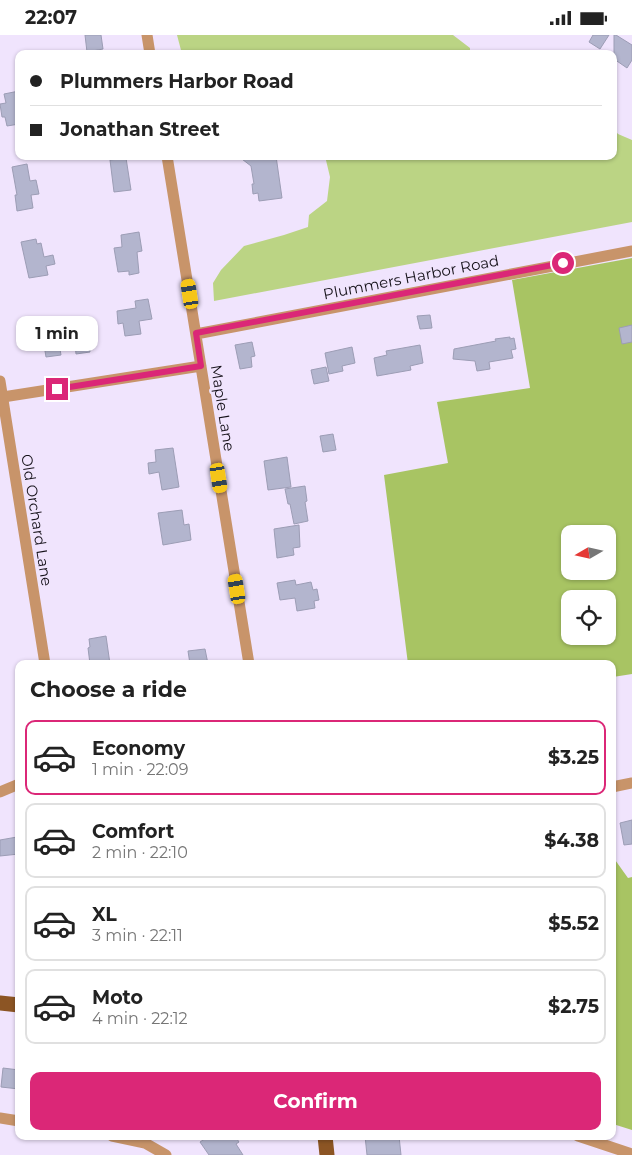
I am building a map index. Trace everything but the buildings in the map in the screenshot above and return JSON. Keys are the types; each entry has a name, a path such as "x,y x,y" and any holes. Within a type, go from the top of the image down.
{"main road":[{"path":"0,1003 15,1005"},
{"path":"325,1140 327,1155"}],"street":[{"path":"147,35 149,50"},
{"name":"Maple Lane","path":"168,160 248,660"},
{"name":"Plummers Harbor Road","path":"196,333 632,251"},
{"path":"3,397 201,366"},
{"name":"Old Orchard Lane","path":"0,381 44,660"},
{"path":"616,786 632,783"},
{"path":"0,792 15,786"},
{"path":"0,1118 15,1120"},
{"path":"131,1140 145,1143 166,1155"},
{"path":"590,1140 632,1154"}],"green space":[{"path":"177,35 453,35 470,48 470,50 181,50"},
{"path":"617,133 632,140 632,222 214,301 213,283 221,270 244,246 308,227 309,215 327,201 330,177 326,160 617,160"},
{"path":"632,258 632,674 616,677 616,660 407,660 384,475 448,463 437,402 530,388 512,280"},
{"path":"616,861 628,878 632,877 632,1130 616,1125"}],"route":[{"path":"57,389 201,366 196,333 563,263"}]}
